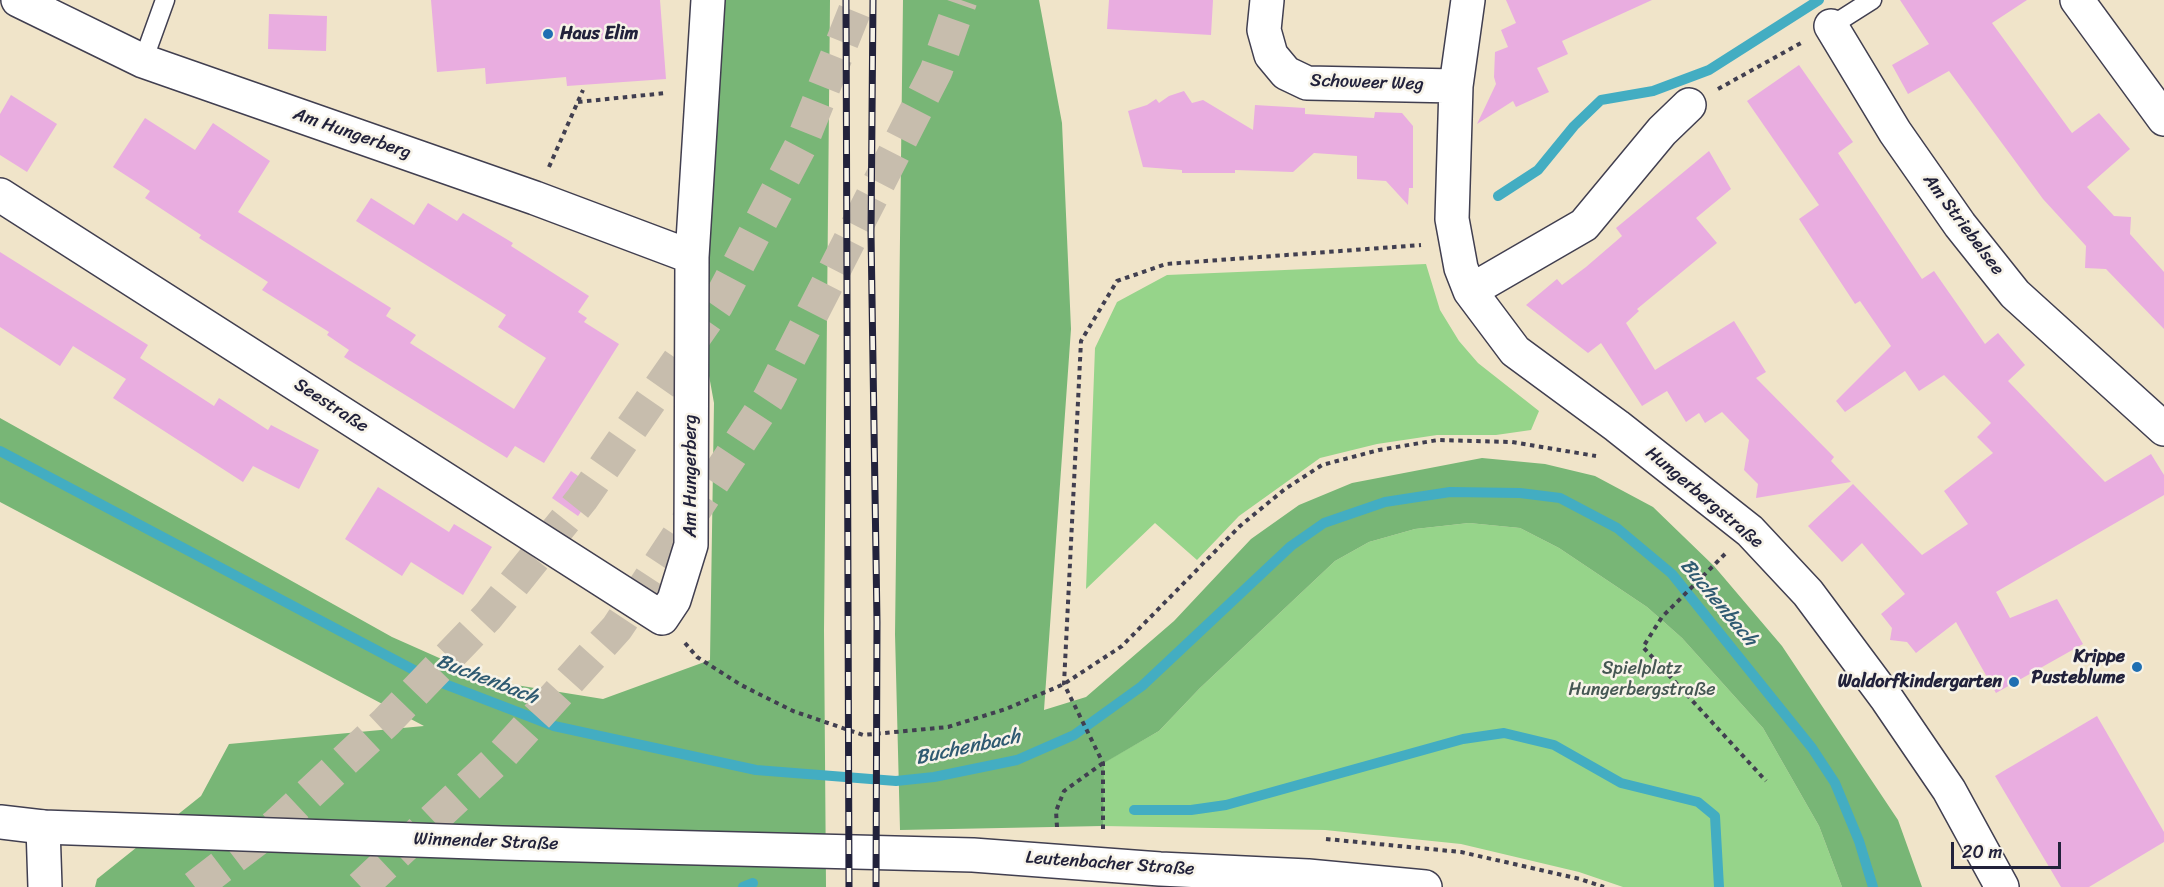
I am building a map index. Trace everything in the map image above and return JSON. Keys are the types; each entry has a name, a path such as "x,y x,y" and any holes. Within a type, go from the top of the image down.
{"street":[{"name":"Am Hungerberg","path":"18,0 143,61 535,198 692,257"},
{"name":"Am Hungerberg","path":"662,618 674,600 691,545 692,257 708,0"},
{"name":"Schoweer Weg","path":"1267,0 1264,30 1270,55 1286,73 1296,78 1307,82 1456,86"},
{"name":"Hungerbergstraße","path":"1468,0 1456,86 1452,219 1454,241 1470,291 1515,351 1617,426 1750,531 1808,593 1887,699 1949,790 2002,887"},
{"path":"2089,5 2164,119"},
{"name":"Am Striebelsee","path":"1831,26 1895,132 1960,225 2015,294 2164,429"},
{"path":"1470,291 1584,225 1662,131 1689,105"},
{"name":"Seestraße","path":"0,195 662,618"},
{"name":"Winnender Straße","path":"0,822 43,827 502,843 973,855"},
{"path":"43,827 45,887"},
{"name":"Leutenbacher Straße","path":"973,855 1250,880 1425,887"}],"lane":[{"path":"143,61 165,0"},
{"path":"1831,26 1872,0"}],"path":[{"path":"1689,105 1831,26"},
{"path":"578,102 703,89"},
{"path":"535,198 583,90"},
{"path":"1114,833 1103,832 1103,763 1064,684 1082,340 1117,282 1166,264 1390,248 1454,241"},
{"path":"662,618 697,657 741,685 793,711 863,735 948,728 1006,709 1064,684 1122,646 1240,526 1285,489 1322,465 1379,450 1438,440 1512,442 1603,457"},
{"path":"1714,566 1662,617 1643,648 1766,781"},
{"path":"1057,832 1056,811 1064,791 1103,763"}],"green space":[{"path":"705,0 830,0 824,630 826,887 95,887 97,879 201,796 229,744 424,726 0,502 0,418 392,637 491,681 603,699 710,660 714,403 680,216"},
{"path":"903,0 1039,0 1062,123 1071,329 1044,710 1086,697 1174,621 1251,539 1299,505 1352,483 1482,458 1545,464 1595,476 1653,507 1714,566 1782,646 1898,820 1922,887 1842,887 1819,826 1763,728 1682,638 1647,607 1559,548 1520,528 1469,523 1415,529 1369,542 1335,561 1200,688 1159,731 1104,763 1103,826 900,830 895,634"},
{"path":"1426,264 1440,310 1459,341 1478,363 1539,411 1531,430 1496,435 1437,435 1377,444 1320,458 1239,516 1197,560 1155,523 1086,589 1095,348 1117,302 1167,275"},
{"name":"Spielplatz Hungerbergstraße","path":"1469,523 1520,528 1559,548 1647,607 1682,638 1763,728 1819,826 1842,887 1623,887 1579,872 1461,844 1325,830 1103,826 1103,763 1159,731 1200,688 1335,561 1369,542 1415,529"}],"building":[{"name":"Haus Elim","path":"431,0 660,0 666,79 567,86 566,77 486,84 485,68 437,72"},
{"path":"1109,0 1213,0 1211,35 1107,29"},
{"path":"1506,0 1652,0 1562,41 1568,54 1537,68 1549,92 1516,107 1513,101 1477,124 1496,84 1495,52 1508,47 1501,30 1516,23"},
{"path":"1900,0 2027,0 1992,23 2072,133 2099,113 2130,149 2087,187 2114,216 2131,217 2130,234 2164,272 2164,329 2106,269 2085,268 2086,246 2043,199 1949,71 1908,94 1892,65 1929,44"},
{"path":"269,14 327,16 326,51 268,49"},
{"path":"1799,65 1853,142 1838,153 1922,279 1934,271 1985,344 1998,333 2025,365 2008,381 2105,482 2151,454 2164,475 2164,495 1996,592 2010,618 2057,599 2083,644 1996,693 1956,622 1916,653 1907,642 1890,640 1892,628 1881,614 1905,594 1862,543 1842,562 1808,526 1853,484 1922,555 1968,524 1944,491 1993,453 1977,437 1991,423 1944,375 1919,391 1905,371 1845,412 1836,401 1891,346 1860,301 1855,304 1799,219 1819,205 1747,101"},
{"path":"1184,91 1192,103 1203,100 1253,130 1255,105 1305,108 1305,114 1374,118 1375,112 1402,113 1413,126 1413,188 1409,188 1408,205 1386,181 1357,179 1357,156 1314,153 1293,172 1235,170 1235,173 1182,173 1182,170 1143,167 1128,111 1147,105 1156,99 1159,103 1169,96"},
{"path":"11,95 57,124 27,172 0,155 0,114"},
{"path":"145,118 195,150 213,123 270,161 238,212 391,308 386,316 416,335 410,343 514,409 546,358 498,327 506,315 356,221 371,198 414,225 428,203 457,221 463,213 513,243 511,246 589,296 578,312 587,318 584,322 619,344 544,463 515,446 507,458 344,357 349,350 327,335 329,332 262,290 268,282 199,238 201,235 145,198 150,191 113,167"},
{"path":"1709,151 1731,189 1696,218 1717,243 1637,309 1639,311 1626,323 1655,370 1734,321 1766,372 1756,378 1834,457 1831,461 1851,482 1756,498 1758,484 1744,470 1749,440 1722,412 1705,423 1699,413 1686,422 1667,391 1642,406 1601,343 1588,353 1526,305 1557,279 1562,285 1586,267 1622,236 1616,228"},
{"path":"0,252 148,345 140,358 214,406 219,398 268,430 271,425 319,450 299,489 253,466 243,482 113,398 126,379 73,346 60,366 0,327"},
{"path":"571,471 597,489 578,516 552,498"},
{"path":"378,487 449,532 454,524 492,547 463,595 411,562 402,576 345,539"},
{"path":"2097,716 2164,832 2164,842 2089,887 2061,887 1995,776"}],"waterway":[{"path":"1498,196 1538,170 1574,126 1601,100 1653,91 1709,70 1819,0"},
{"name":"Buchenbach","path":"0,451 429,678 554,726 756,770 896,781 934,777 1017,760 1074,735 1142,686 1291,546 1324,523 1385,502 1450,492 1520,493 1560,498 1617,528 1672,574 1812,748 1835,783 1859,841 1873,887"},
{"path":"1134,810 1191,810 1226,805 1463,739 1504,733 1554,745 1621,783 1698,802 1715,816 1719,887"},
{"path":"743,887 753,883"}],"tunnel":[{"path":"195,887 276,825 386,722 488,616 582,499 717,305 800,147 859,0"},
{"path":"361,887 502,755 617,628 769,398 936,71 961,0"}],"railway":[{"path":"846,0 849,887"},
{"path":"873,0 871,233 877,622 876,887"}],"place":[{"name":"Haus Elim","path":"548,34"},
{"name":"Krippe Pusteblume","path":"2137,667"},
{"name":"Waldorfkindergarten","path":"2014,682"}]}
